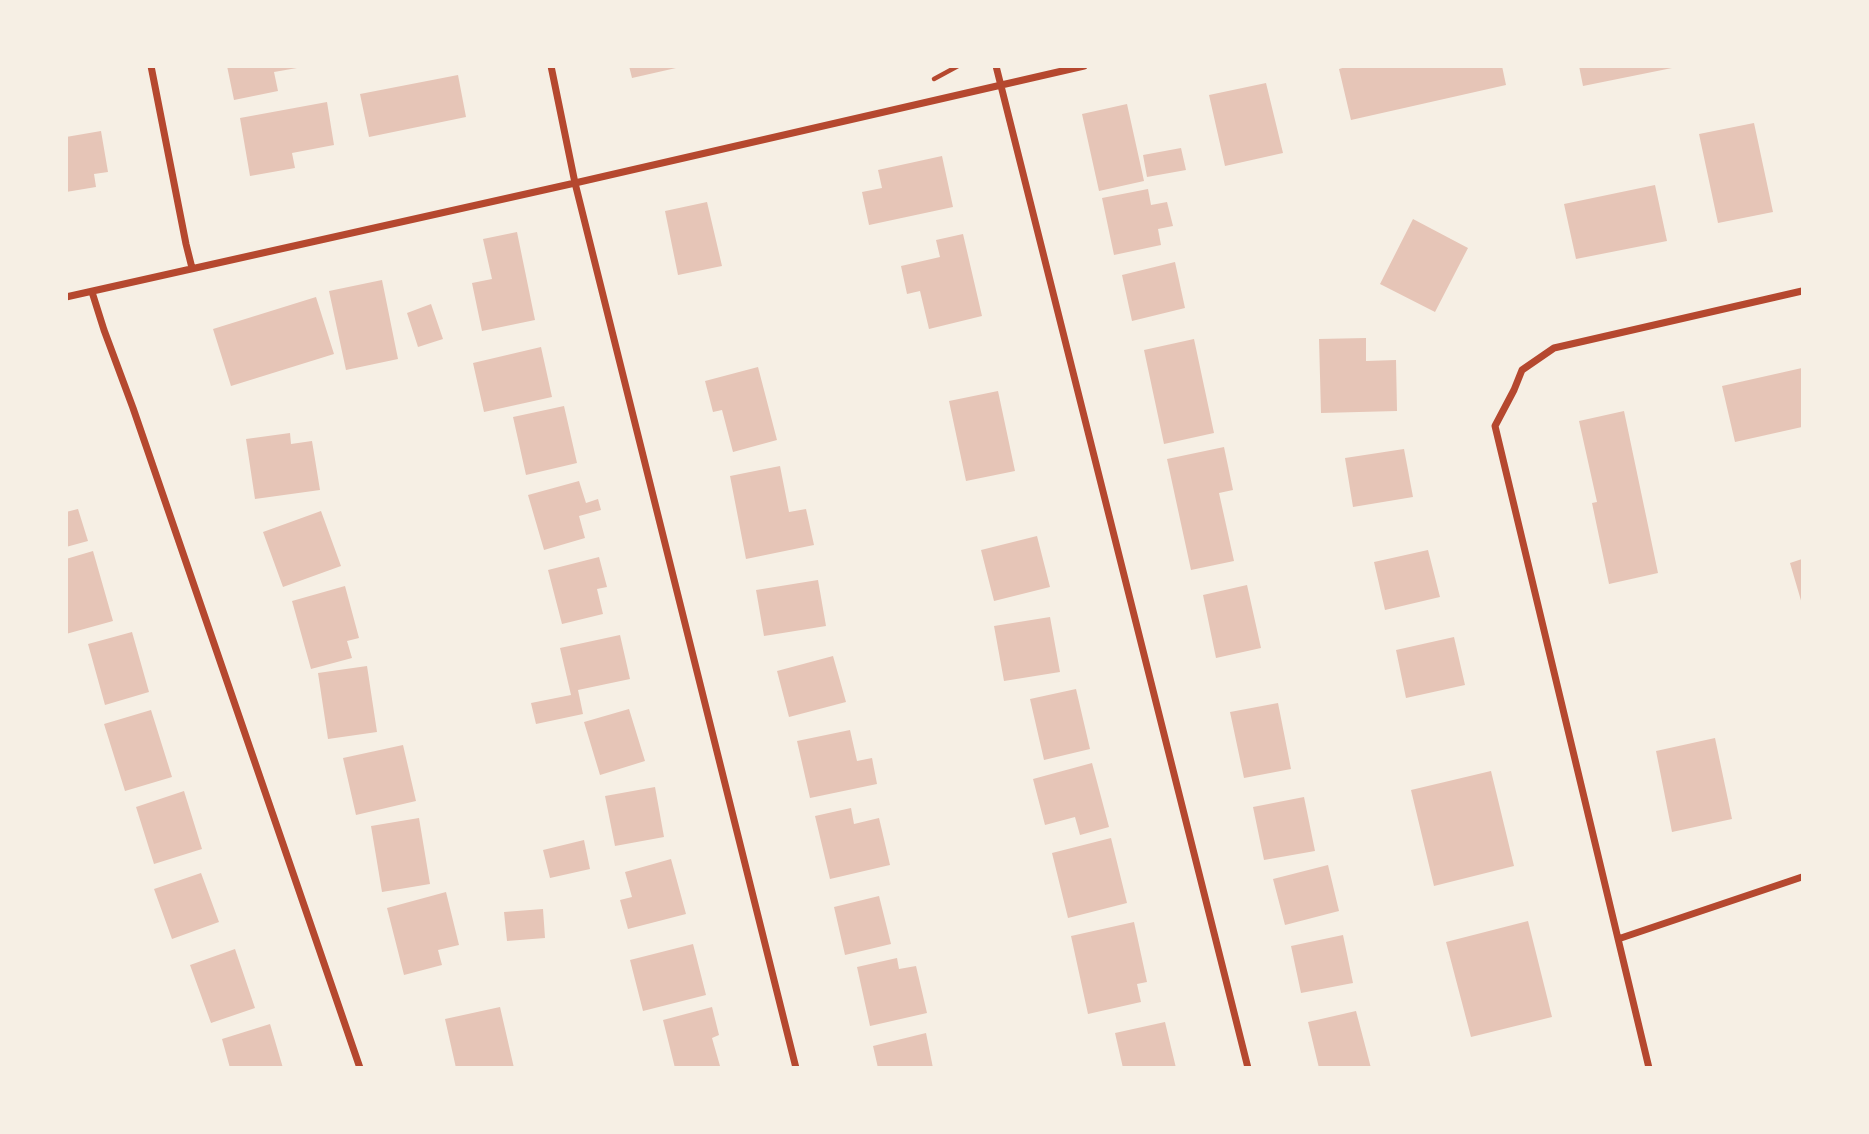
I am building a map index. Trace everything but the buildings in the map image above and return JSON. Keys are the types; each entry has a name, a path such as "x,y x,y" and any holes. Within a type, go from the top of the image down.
{"street":[{"path":"151,66 192,268"},
{"path":"551,66 575,183 796,1068"},
{"path":"996,66 1248,1068"},
{"path":"66,298 1084,66"},
{"path":"1649,1068 1495,426 1522,370 1554,348 1802,291"},
{"path":"92,292 360,1068"},
{"path":"1618,939 1802,877"}],"path":[{"path":"946,72 958,66"}]}
